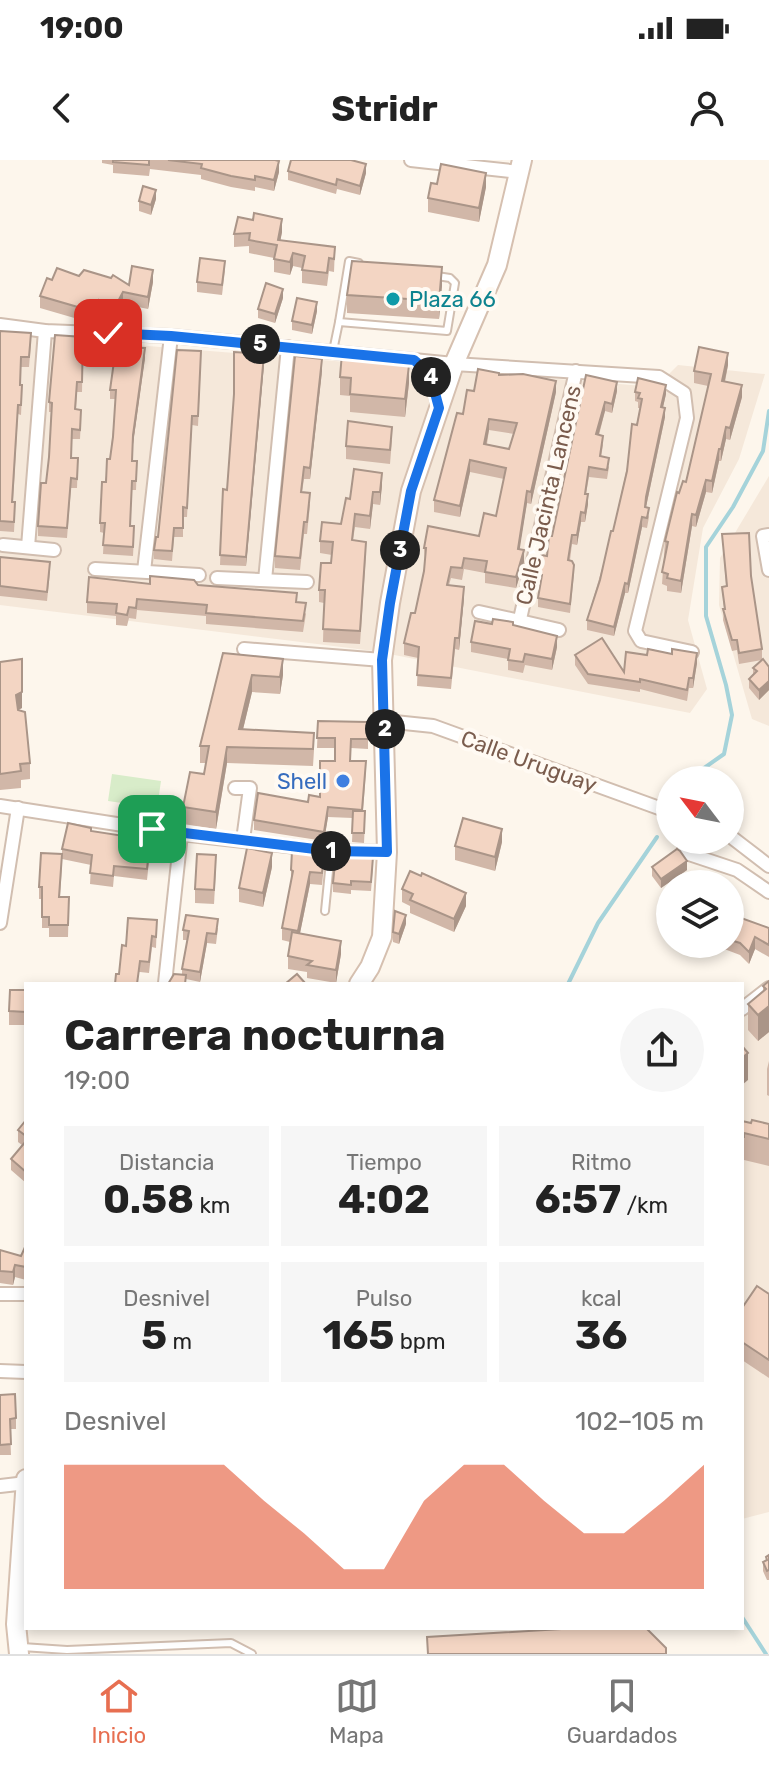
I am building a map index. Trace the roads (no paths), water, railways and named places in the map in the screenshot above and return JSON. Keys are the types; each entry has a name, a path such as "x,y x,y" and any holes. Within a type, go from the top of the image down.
{"street":[{"path":"360,982 382,937 387,852 382,660 411,491 454,364 497,265 521,166 411,160"},
{"path":"0,325 45,331 171,336 454,364 659,377 684,393 687,418 635,631 641,641 692,652"},
{"path":"28,547 45,331"},
{"path":"144,571 171,336"},
{"path":"265,580 288,347"},
{"path":"414,360 430,374 439,408"},
{"name":"Calle Jacinta Lancens","path":"520,619 576,371"},
{"path":"769,535 763,536 769,570"},
{"path":"3,545 54,550"},
{"path":"95,569 199,575"},
{"path":"217,578 307,582"},
{"path":"479,612 559,630"},
{"path":"244,649 382,660"},
{"name":"Calle Uruguay","path":"385,721 433,726 656,807"},
{"path":"235,788 250,788 243,840"},
{"path":"0,806 181,834 331,851 387,852"},
{"path":"0,923 18,808"},
{"path":"165,982 181,834"},
{"path":"744,847 769,866"},
{"path":"689,854 737,870 769,892"},
{"path":"744,1007 769,988"},
{"path":"0,1294 24,1294"},
{"path":"0,1371 24,1372"},
{"path":"0,1486 24,1482"},
{"path":"19,1650 8,1625 24,1498"}],"lane":[{"path":"333,351 349,261 363,264"},
{"path":"339,322 447,331 455,283 450,278 421,273"},
{"path":"325,911 331,851"},
{"path":"19,1650 231,1643 252,1654"}],"waterway":[{"path":"707,766 724,754 732,715 706,616 706,547 733,507 763,451 769,411"},
{"path":"569,982 598,923 656,838"},
{"path":"744,1620 766,1654"}],"place":[{"name":"Plaza 66","path":"393,299"},
{"name":"Shell","path":"343,781"}]}
